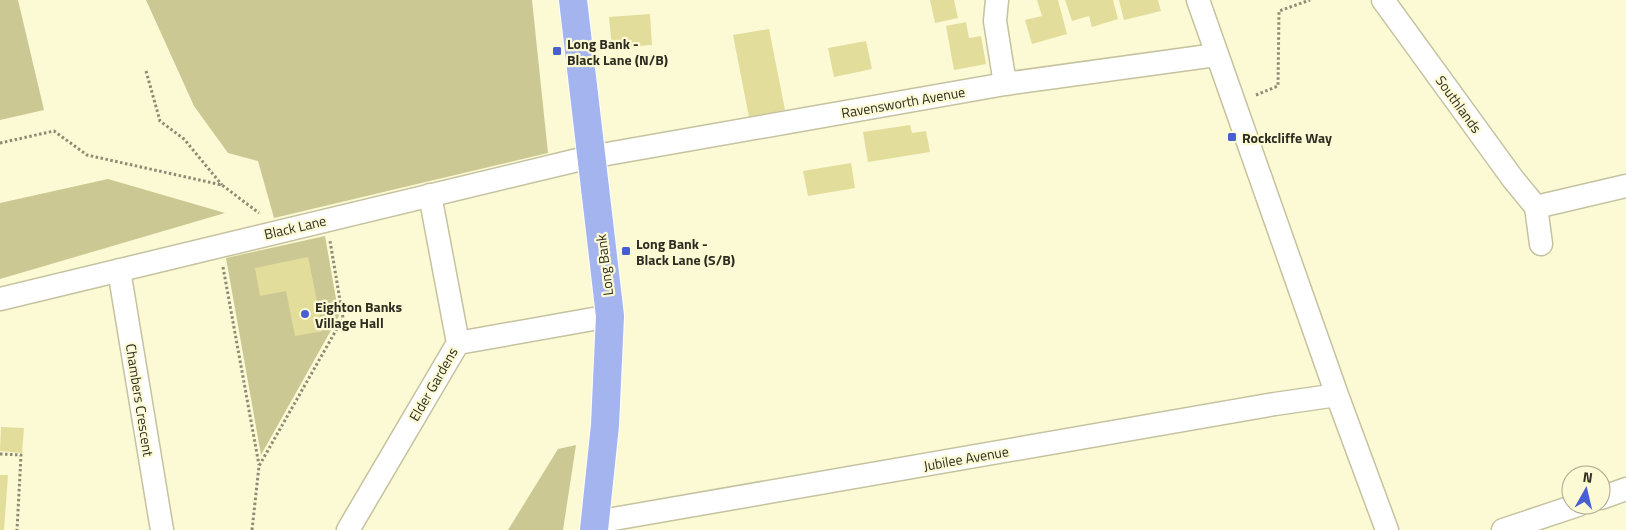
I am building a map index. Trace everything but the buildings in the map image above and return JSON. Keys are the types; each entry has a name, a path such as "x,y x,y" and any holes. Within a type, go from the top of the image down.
{"main road":[{"name":"Long Bank","path":"573,0 610,316 605,425 595,526"}],"street":[{"path":"997,0 995,21 1005,84"},
{"path":"1198,0 1337,395 1387,530"},
{"name":"Southlands","path":"1383,0 1507,171 1536,207"},
{"name":"Ravensworth Avenue","path":"590,157 1005,84 1216,55"},
{"name":"Black Lane","path":"0,299 590,157"},
{"path":"1540,244 1536,207 1626,186"},
{"name":"Elder Gardens","path":"348,530 458,343 430,195"},
{"name":"Chambers Crescent","path":"119,270 162,530"},
{"path":"458,343 610,316"},
{"name":"Jubilee Avenue","path":"595,526 1275,404 1337,395"},
{"path":"1611,494 1626,489"},
{"path":"1503,530 1561,511"}],"path":[{"path":"1278,86 1279,11 1310,0"},
{"path":"146,71 160,121 184,139 222,185 281,230"},
{"path":"0,143 54,131 87,154 222,185"},
{"path":"260,466 342,318 326,220"},
{"path":"219,246 260,466 252,530"},
{"path":"0,454 21,455 16,530"}],"shaded area":[{"path":"0,0 18,0 44,110 0,120"},
{"path":"146,0 532,0 548,153 274,218 258,161 228,153 194,106"},
{"path":"108,179 225,213 0,279 0,203"},
{"path":"325,236 339,316 261,455 226,258"},
{"path":"576,445 563,530 508,530 558,449"}],"place":[{"name":"Long Bank - Black Lane (N/B)","path":"557,51"},
{"name":"Rockcliffe Way","path":"1232,137"},
{"name":"Long Bank - Black Lane (S/B)","path":"626,251"},
{"name":"Eighton Banks Village Hall","path":"305,314"}]}
